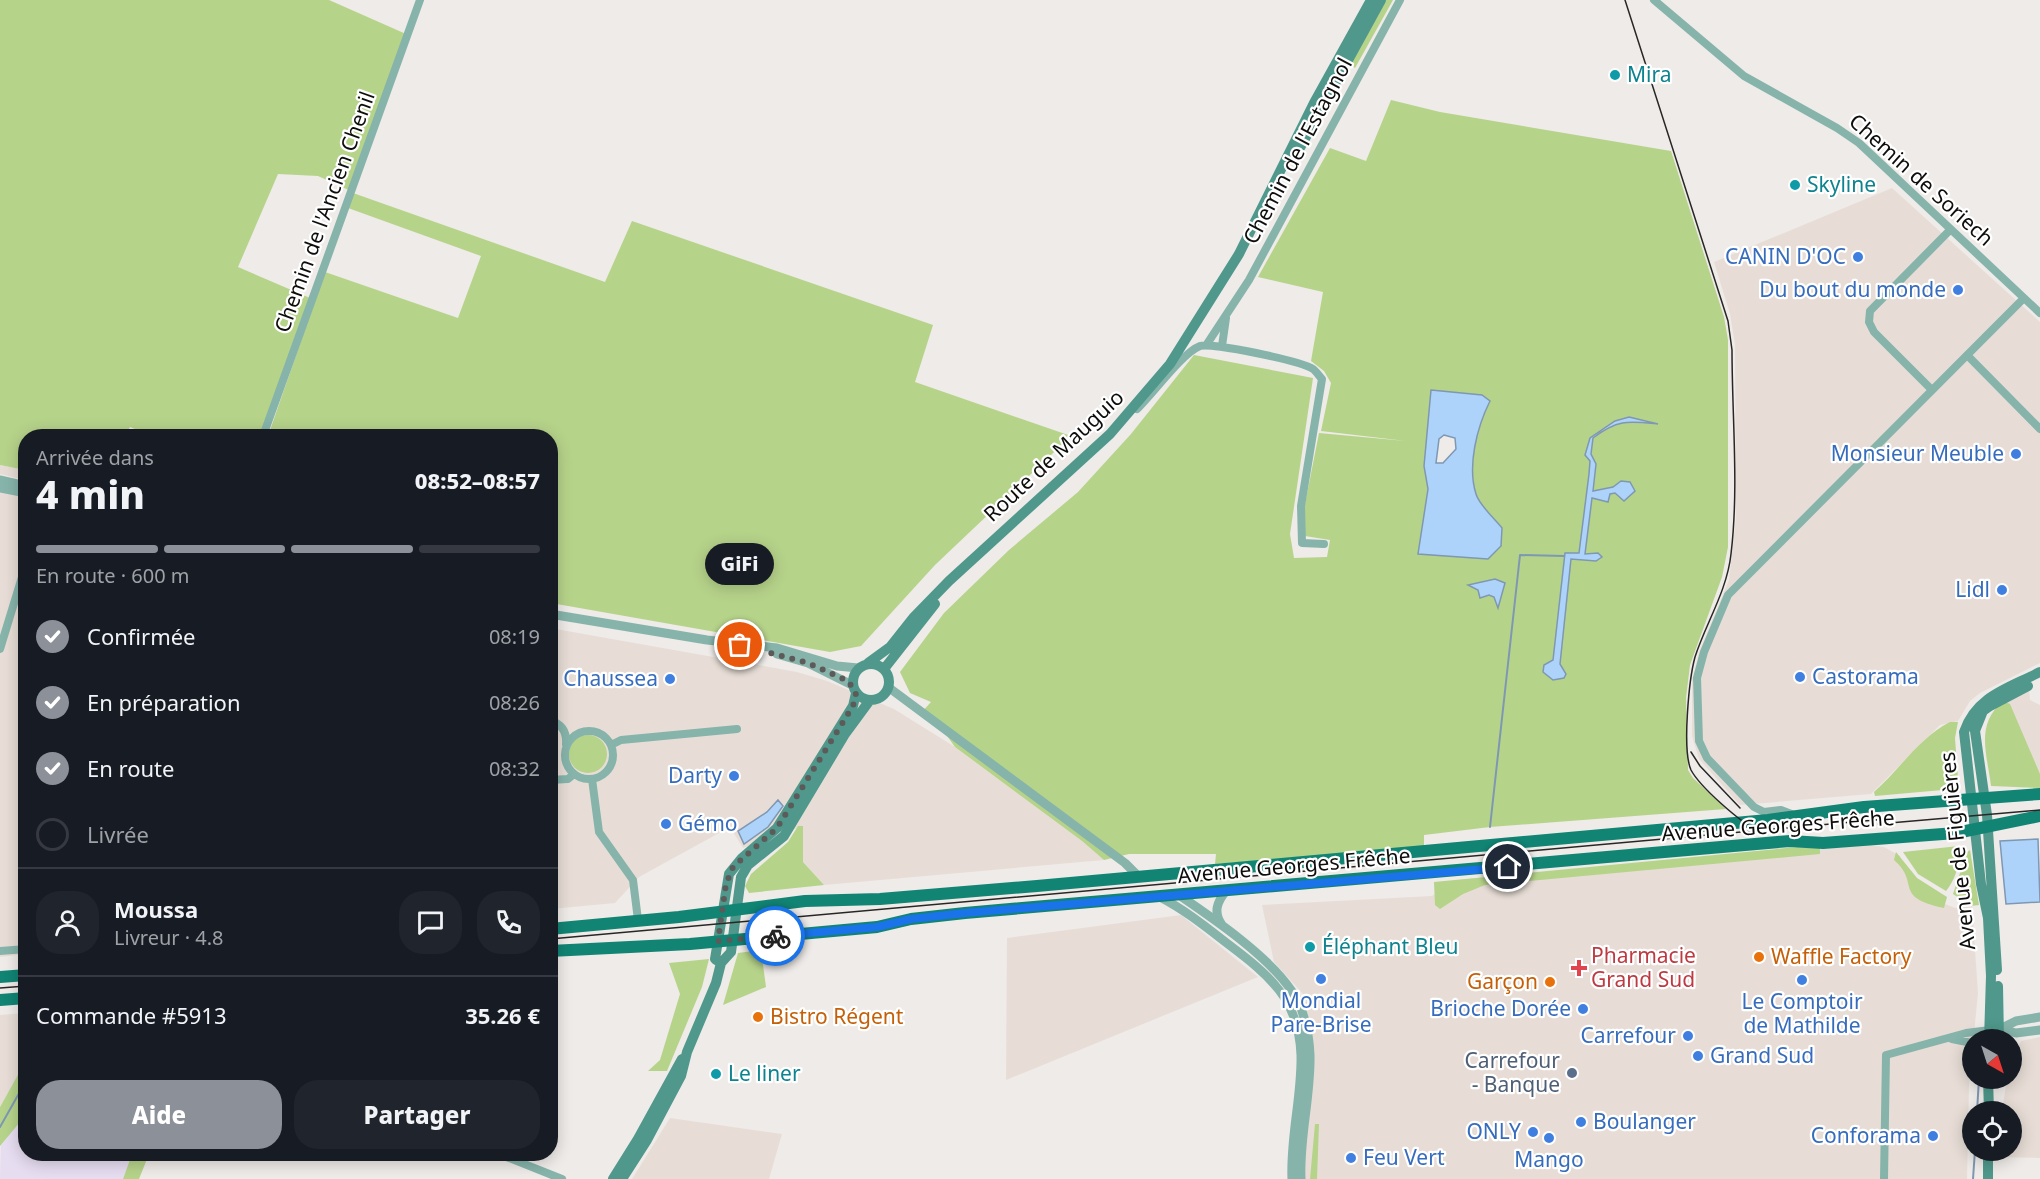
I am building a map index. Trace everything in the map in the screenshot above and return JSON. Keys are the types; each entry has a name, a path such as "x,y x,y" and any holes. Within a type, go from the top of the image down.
{"main road":[{"name":"Route de Mauguio","path":"863,666 890,647 912,618 1110,434 1183,346 1216,294 1253,228 1314,104 1371,0"},
{"name":"Route de Mauguio","path":"1253,228 1263,215 1381,0"},
{"name":"Route de Mauguio","path":"884,669 974,558"},
{"path":"613,1179 687,1052 709,1000 721,963 730,952 741,877 748,865 784,836 845,734 870,700 882,697 888,687 889,677 884,669 863,666 854,689 853,706 794,803 771,835 733,867 726,884 718,941 716,959 721,963"},
{"name":"Avenue de Figuières","path":"1979,797 1964,732 1967,723 1984,701 2040,672"},
{"name":"Avenue de Figuières","path":"1994,1029 1992,918 1979,797 1975,740 1977,723 1990,705 2040,680"},
{"path":"854,689 870,700"},
{"name":"Avenue Georges Frêche","path":"558,928 833,898 880,899 1139,877 1979,797 2040,794"},
{"name":"Avenue Georges Frêche","path":"558,951 732,940 877,927 911,919 965,913 1790,841 1823,843 1982,829 2040,816"},
{"path":"1176,873 1179,895"},
{"path":"1156,875 1160,897"},
{"path":"0,977 18,976"},
{"path":"0,1000 18,999"},
{"path":"622,1179 666,1107 681,1076 687,1052"},
{"path":"1989,1089 1990,1101"},
{"path":"1990,1094 1992,1089"},
{"path":"1988,1161 1988,1179"}],"street":[{"name":"Chemin de l'Ancien Chenil","path":"266,429 420,0"},
{"name":"Chemin de l'Estagnol","path":"1110,434 1149,398 1182,359 1193,350 1207,344 1226,318 1400,0"},
{"name":"Chemin de Soriech","path":"1654,0 1744,76 1852,138 2040,313"},
{"path":"1932,390 1875,332 1869,322 1870,311 1950,230"},
{"path":"1795,816 1781,810 1764,812 1754,807 1702,749 1696,686 1705,656 1704,652 1728,595 2024,298"},
{"name":"Chemin de l'Estagnol","path":"1222,346 1226,318"},
{"path":"1207,344 1297,362 1314,369 1322,379 1301,506 1302,543 1324,544"},
{"path":"1967,355 2040,429"},
{"path":"0,480 18,484"},
{"path":"0,488 18,491"},
{"path":"0,649 18,588"},
{"path":"558,615 777,648 837,666 863,666"},
{"path":"752,646 808,663 854,689"},
{"path":"888,687 1116,856 1139,877"},
{"path":"558,724 562,726 566,734 566,746 566,761 574,774 592,779 604,774 611,765 611,745 603,734 589,730 576,734 566,746"},
{"path":"611,745 621,740 737,729"},
{"path":"558,780 568,779 574,774"},
{"path":"592,779 599,832 633,880 638,920"},
{"path":"1226,891 1217,903 1217,918 1226,929"},
{"path":"1179,895 1261,958 1292,990 1304,1018 1310,1057 1300,1159 1301,1179"},
{"path":"1160,897 1191,916 1271,977 1285,997 1299,1036 1301,1057 1292,1179"},
{"path":"0,951 18,950"},
{"path":"2003,1029 2016,1021 2040,1017"},
{"path":"2022,1032 2040,1030"},
{"path":"1884,1179 1886,1055 1962,1035"},
{"path":"1951,1039 1962,1041"},
{"path":"517,1161 562,1179"}],"shaded area":[{"path":"1892,188 2040,322 2040,663 1980,693 1970,701 1958,721 1940,725 1871,794 1740,805 1699,759 1692,736 1692,680 1699,652 1729,580 1736,518 1735,345 1730,314 1714,262"},
{"path":"0,465 18,469 18,478 0,474"},
{"path":"0,491 18,494 18,955 0,957"},
{"path":"558,629 797,672 827,681 894,709 955,747 1082,841 1104,860 824,885 803,862 803,826 743,848 730,827 639,877 615,903 558,908"},
{"path":"2029,690 2030,700 2040,705 2040,774 2003,701"},
{"path":"1870,845 1884,847 1900,856 1911,890 1955,908 1972,906 1978,993 1974,1029 1962,1029 1962,1089 1969,1089 1969,1101 1962,1101 1962,1161 1967,1161 1967,1179 1302,1179 1312,1051 1303,994 1274,962 1262,905 1432,896 1456,880"},
{"path":"1181,915 1258,977 1006,1080 1007,938"},
{"path":"18,1014 18,1075 0,1107 0,1015"},
{"path":"2040,1037 2040,1158 2022,1158 2022,1101 2004,1101 2005,1089 2022,1089 2022,1041"},
{"path":"670,1118 782,1134 769,1179 632,1179"},
{"path":"18,1124 18,1161 129,1161 123,1179 0,1179 1,1143"}],"green space":[{"path":"0,0 329,0 406,34 353,193 605,282 632,221 933,325 915,382 1071,436 935,565 861,646 830,652 558,604 558,429 270,429 325,272 458,318 481,256 348,208 353,192 318,176 278,174 238,267 310,298 263,429 135,429 130,427 129,429 18,429 18,469 0,465"},
{"path":"1386,0 1393,0 1355,68 1350,64"},
{"path":"1391,100 1440,112 1671,151 1724,317 1728,340 1728,547 1722,577 1690,665 1686,698 1688,770 1693,778 1726,809 1490,827 1424,835 1424,847 1215,864 1216,854 1129,854 1104,860 1082,841 955,747 945,733 921,713 931,702 910,693 900,672 944,613 1009,550 1078,492 1131,434 1194,355 1313,378 1290,534 1294,558 1327,557 1330,540 1305,536 1305,504 1319,433 1406,441 1321,431 1331,383 1324,371 1311,361 1323,292 1258,277 1330,148 1366,161","holes":["1431,390 1490,402 1477,435 1473,459 1473,483 1480,503 1502,528 1419,554 1428,489"]},
{"path":"2003,701 2010,704 2040,774 2040,788 1991,786 1985,740 1986,730 1994,710"},
{"path":"1950,722 1958,722 1955,738 1958,779 1954,789 1875,796 1874,792 1919,745"},
{"path":"588,735 601,741 607,754 601,767 588,773 575,767 569,754 575,741"},
{"path":"798,826 803,826 803,862 824,885 749,893 745,886 751,874 788,842"},
{"path":"1959,846 1957,870 1946,891 1918,874 1903,852"},
{"path":"1797,847 1820,848 1820,854 1485,885 1463,894 1440,909 1435,905 1434,882"},
{"path":"1970,850 1979,905 1971,906 1953,894 1967,852"},
{"path":"1896,852 1917,878 1947,897 1944,908 1928,904 1912,894 1902,868 1894,860"},
{"path":"761,950 766,987 723,1005 738,953"},
{"path":"709,959 702,987 667,1071 648,1071 660,1060 680,994 669,963"},
{"path":"18,1075 18,1124 0,1146 0,1107"},
{"path":"1315,1124 1319,1124 1317,1179 1310,1179"},
{"path":"129,1161 146,1161 139,1179 123,1179"}],"water":[{"path":"1431,390 1482,395 1490,401 1477,434 1473,459 1473,483 1476,494 1502,528 1501,546 1488,559 1418,554 1428,489 1424,466","holes":["1444,435 1455,438 1456,449 1443,463 1436,463 1439,439"]},
{"path":"1629,417 1658,424 1639,422 1617,424 1593,438 1591,454 1596,464 1593,491 1613,487 1621,481 1630,482 1635,491 1624,501 1615,493 1610,494 1608,502 1592,498 1585,554 1598,553 1602,557 1596,561 1571,559 1560,664 1566,674 1564,678 1553,680 1543,672 1544,665 1553,660 1565,553 1579,553 1590,461 1585,455 1590,438 1615,421"},
{"path":"1495,579 1505,583 1498,608 1494,597 1489,595 1480,598 1478,590 1468,585"},
{"path":"778,800 783,806 768,827 744,844 738,831 767,812"},
{"path":"2038,839 2040,902 2006,904 2000,841"}],"waterway":[{"path":"1490,827 1520,555 1564,556"},
{"path":"1978,1089 1978,1101"},
{"path":"0,1127 18,1095"},
{"path":"1973,1179 1974,1161"}],"tram line":[{"path":"1625,0 1728,321 1732,350 1735,478 1731,554 1729,568 1716,607 1695,657 1687,714 1688,760 1691,770 1711,794 1741,820 1758,831"},
{"path":"1691,752 1700,766 1740,808"},
{"path":"1878,824 2040,810"},
{"path":"558,938 1886,819"},
{"path":"0,988 18,987"}],"way so far":[{"path":"740,645 752,646 808,663 848,681 856,693 853,706 789,812 771,835 742,858 729,874 718,941 775,936"}],"place":[{"name":"Mira","path":"1615,75"},
{"name":"Skyline","path":"1795,185"},
{"name":"CANIN D'OC","path":"1858,257"},
{"name":"Du bout du monde","path":"1958,290"},
{"name":"Monsieur Meuble","path":"2016,454"},
{"name":"Lidl","path":"2002,590"},
{"name":"GiFi","path":"740,645"},
{"name":"Castorama","path":"1800,677"},
{"name":"Chaussea","path":"670,679"},
{"name":"Darty","path":"734,776"},
{"name":"Gémo","path":"666,824"},
{"name":"Éléphant Bleu","path":"1310,947"},
{"name":"Waffle Factory","path":"1759,957"},
{"name":"Pharmacie Grand Sud","path":"1579,968"},
{"name":"Mondial Pare-Brise","path":"1321,979"},
{"name":"Le Comptoir de Mathilde","path":"1802,980"},
{"name":"Garçon","path":"1550,982"},
{"name":"Brioche Dorée","path":"1583,1009"},
{"name":"Bistro Régent","path":"758,1017"},
{"name":"Carrefour","path":"1688,1036"},
{"name":"Grand Sud","path":"1698,1056"},
{"name":"Carrefour - Banque","path":"1572,1073"},
{"name":"Le liner","path":"716,1074"},
{"name":"Boulanger","path":"1581,1122"},
{"name":"ONLY","path":"1533,1132"},
{"name":"Conforama","path":"1933,1136"},
{"name":"Mango","path":"1549,1138"},
{"name":"Feu Vert","path":"1351,1158"}],"route":[{"path":"775,936 877,927 911,919 965,913 1508,867"}]}
